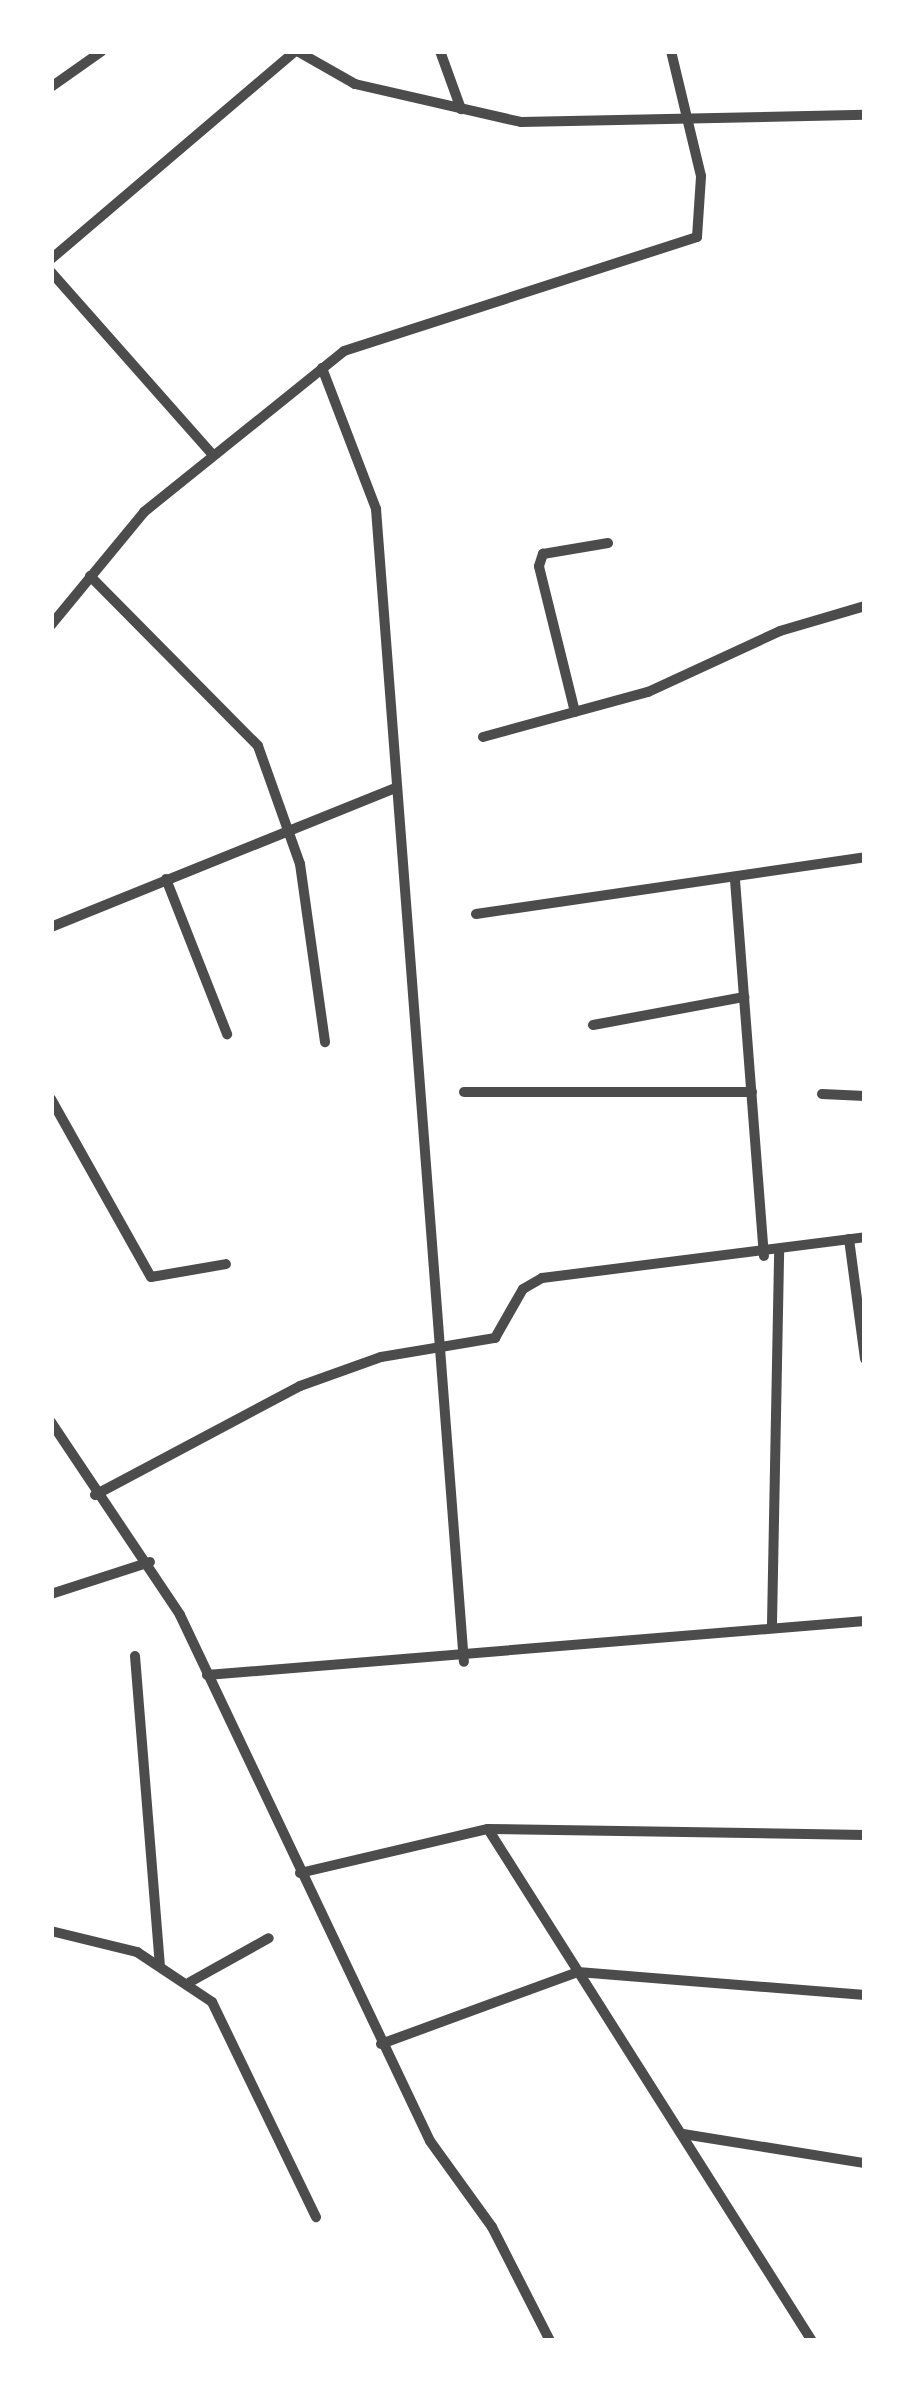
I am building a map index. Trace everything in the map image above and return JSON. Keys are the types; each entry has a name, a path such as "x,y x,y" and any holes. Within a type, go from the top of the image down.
{"street":[{"path":"51,86 102,51"},
{"path":"51,260 296,51 356,84 461,109 693,124 865,115"},
{"path":"440,51 461,109"},
{"path":"51,625 90,576 211,453 322,368 371,340 697,237 693,124 671,51"},
{"path":"51,272 211,453"},
{"path":"322,368 376,509 413,1090 448,1351 464,1662"},
{"path":"575,712 538,566 544,554 608,543"},
{"path":"90,576 258,746 290,827 325,1042"},
{"path":"483,736 575,712 865,606"},
{"path":"51,927 393,789"},
{"path":"476,914 735,880 865,857"},
{"path":"166,879 227,1034"},
{"path":"735,880 764,1256"},
{"path":"593,1025 744,997"},
{"path":"464,1092 752,1092"},
{"path":"821,1094 865,1096"},
{"path":"51,1099 151,1277 226,1264"},
{"path":"95,1495 300,1386 381,1357 448,1351 503,1333 524,1288 542,1278 764,1256 865,1237"},
{"path":"849,1239 865,1359"},
{"path":"772,1624 779,1252"},
{"path":"51,1422 95,1495 150,1562 381,2044 550,2341"},
{"path":"51,1594 150,1562"},
{"path":"207,1676 330,1659 464,1662 772,1624 865,1621"},
{"path":"135,1656 160,1964"},
{"path":"300,1873 488,1829 865,1835"},
{"path":"488,1829 812,2341"},
{"path":"51,1931 160,1964 190,1982 229,2030 316,2217"},
{"path":"190,1982 269,1937"},
{"path":"381,2044 578,1972 865,1995"},
{"path":"682,2134 865,2163"}]}
